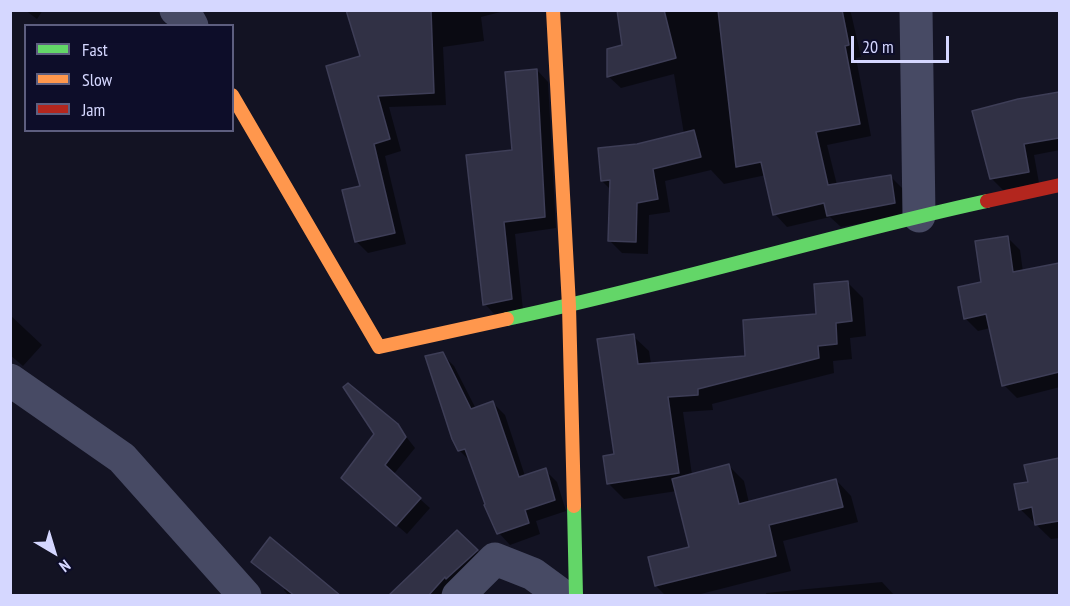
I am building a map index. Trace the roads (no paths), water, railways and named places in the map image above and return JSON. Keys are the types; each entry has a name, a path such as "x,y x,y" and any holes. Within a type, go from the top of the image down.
{"street":[{"path":"176,10 186,15 191,24"},
{"path":"553,10 569,306 576,596"},
{"path":"916,10 919,216"},
{"path":"234,98 379,347 569,306 919,216 1059,185"},
{"path":"10,380 122,458 245,596"},
{"path":"458,596 495,559 533,573 563,596"}]}
